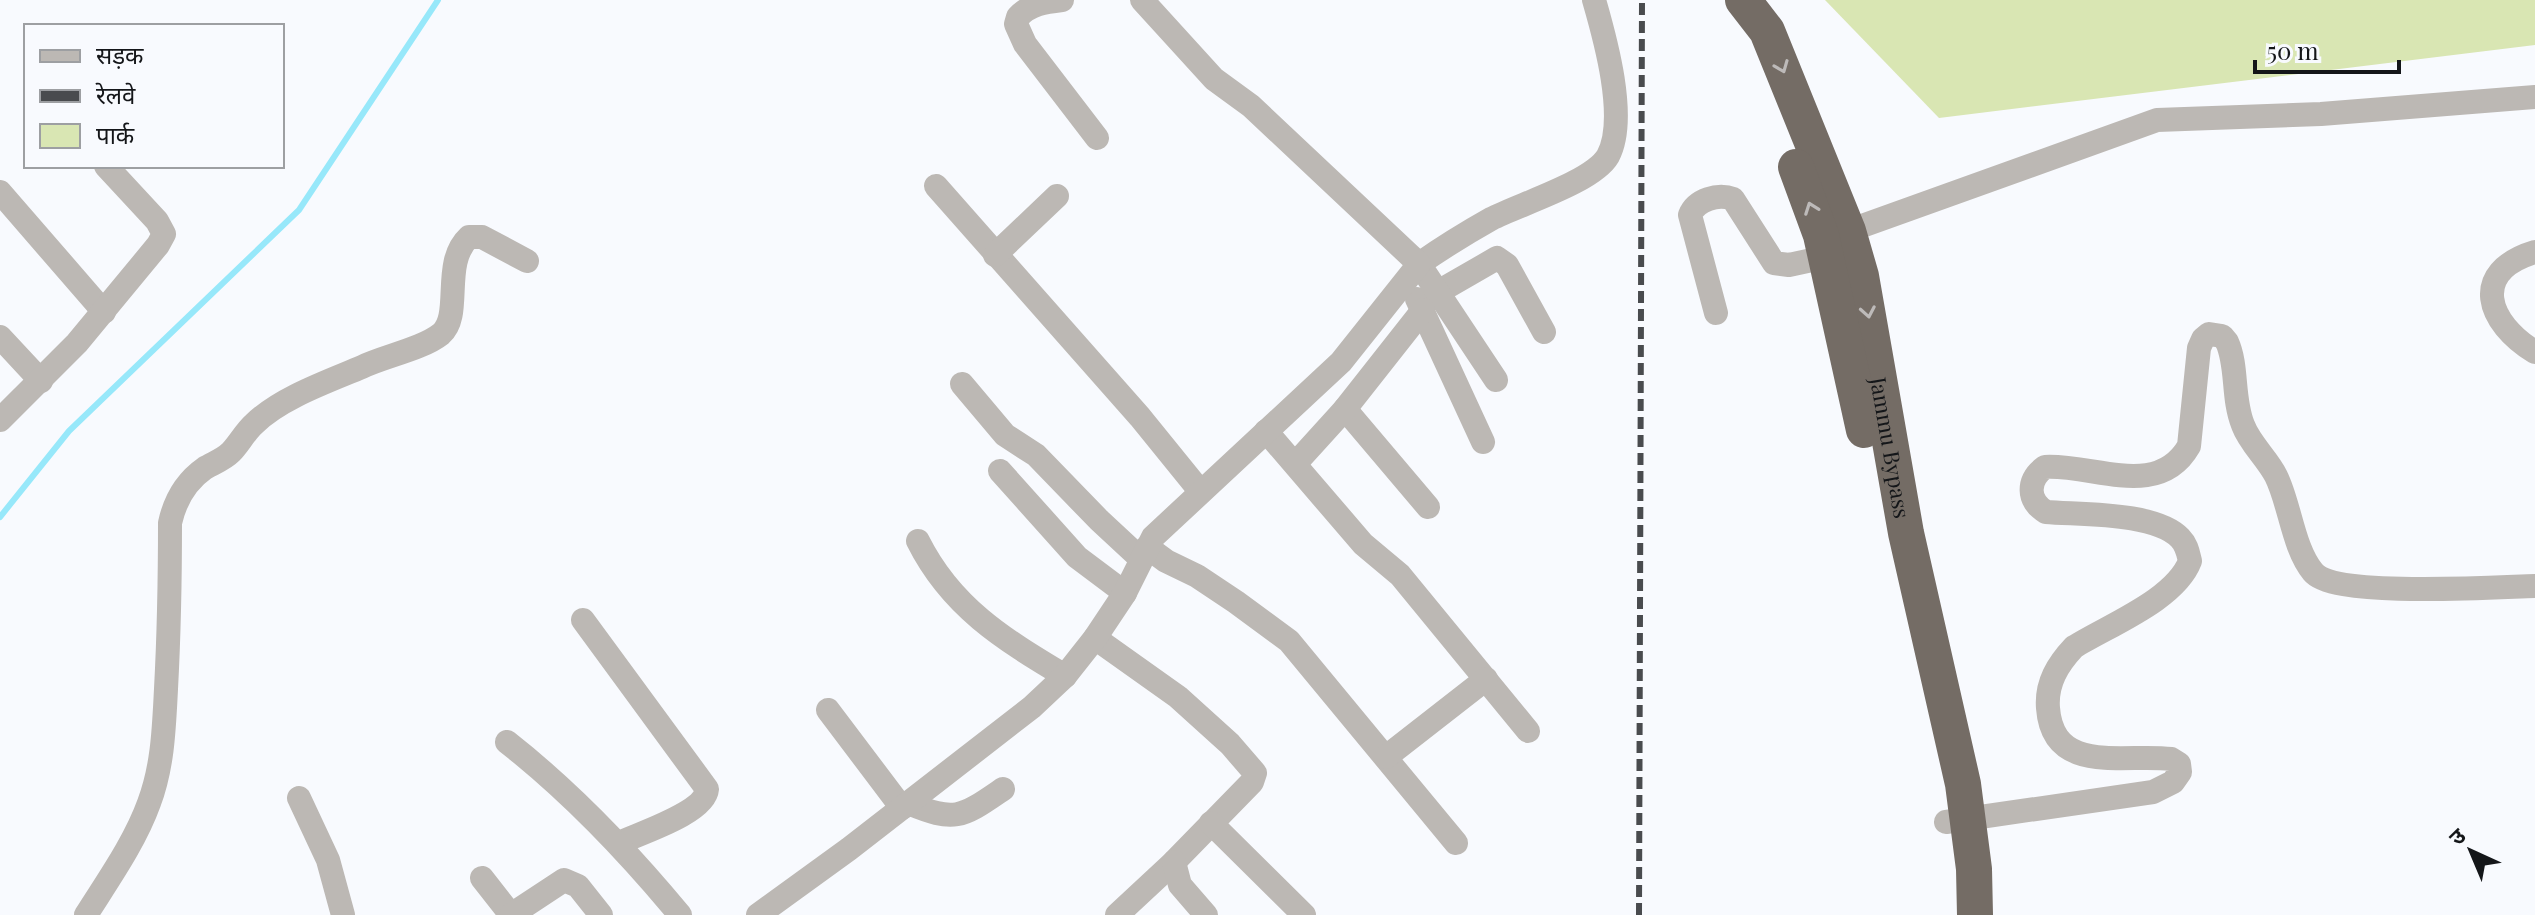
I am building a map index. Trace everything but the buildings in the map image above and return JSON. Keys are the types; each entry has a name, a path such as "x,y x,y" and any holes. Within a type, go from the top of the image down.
{"highway":[{"name":"Jammu Bypass","path":"1741,0 1767,31 1837,244 1861,276 1906,533 1963,784 1957,820 1952,915"},
{"name":"Jammu Bypass","path":"1957,820 1974,869 1975,915"}],"street":[{"path":"1062,0 1011,8 1025,44 1097,138"},
{"path":"1142,0 1214,79 1251,106 1422,288 1496,380"},
{"path":"1283,448 1341,362 1493,218 1586,176 1607,158 1614,128 1613,75 1594,0"},
{"path":"1716,313 1690,215 1701,201 1725,196 1733,199 1774,263 1789,265 2157,120 2321,114 2535,97"},
{"path":"0,420 41,381 104,312 164,234 163,227 108,168"},
{"path":"936,186 1140,417 1200,491"},
{"path":"0,192 104,312"},
{"path":"995,255 1057,196"},
{"path":"86,915 149,805 159,771 170,619 170,523 187,482 232,452 254,424 269,411 363,366 430,340 445,330 450,314 455,259 469,237 482,237 527,261"},
{"path":"2535,252 2516,259 2501,272 2493,288 2491,303 2507,329 2535,352"},
{"path":"758,915 1032,707 1065,676 1108,647 1125,593 1152,555 1163,526 1200,491 1283,448 1345,409 1422,288 1497,258 1507,265 1544,332"},
{"path":"1422,288 1483,442"},
{"path":"1957,820 2153,792 2173,782 2180,772 2179,764 2171,759 2097,758 2066,747 2056,735 2049,717 2047,696 2052,679 2074,647 2164,594 2177,582 2190,561 2187,549 2181,539 2157,525 2128,518 2046,512 2037,506 2031,485 2037,473 2045,467 2124,476 2148,475 2172,468 2182,459 2189,446 2199,348 2209,334 2222,336 2227,342 2235,399 2243,428 2276,476 2304,557 2318,577 2335,584 2399,589 2535,586"},
{"path":"0,337 41,381"},
{"path":"962,384 1005,435 1036,455 1099,520 1152,555 1223,593 1289,641 1456,843"},
{"path":"1345,409 1428,507"},
{"path":"1283,448 1363,544 1400,575 1528,731"},
{"path":"1000,471 1077,557 1125,593"},
{"path":"918,541 928,562 955,598 997,634 1065,676"},
{"path":"583,620 707,789 703,802 692,810 619,843"},
{"path":"1108,647 1178,697 1255,773 1252,782 1117,915"},
{"path":"1386,757 1486,679"},
{"path":"828,710 905,805 955,816 979,806 1003,789"},
{"path":"507,742 553,778 619,843 680,915"},
{"path":"299,798 328,860 343,915"},
{"path":"1211,823 1304,915"},
{"path":"1174,862 1180,885 1206,915"},
{"path":"482,878 511,915 564,880 578,886 601,915"}],"green space":[{"path":"1825,0 2535,0 2535,45 1939,118"}],"waterway":[{"path":"0,517 69,431 299,210 438,0"}],"railway":[{"path":"1639,915 1642,0"}]}
